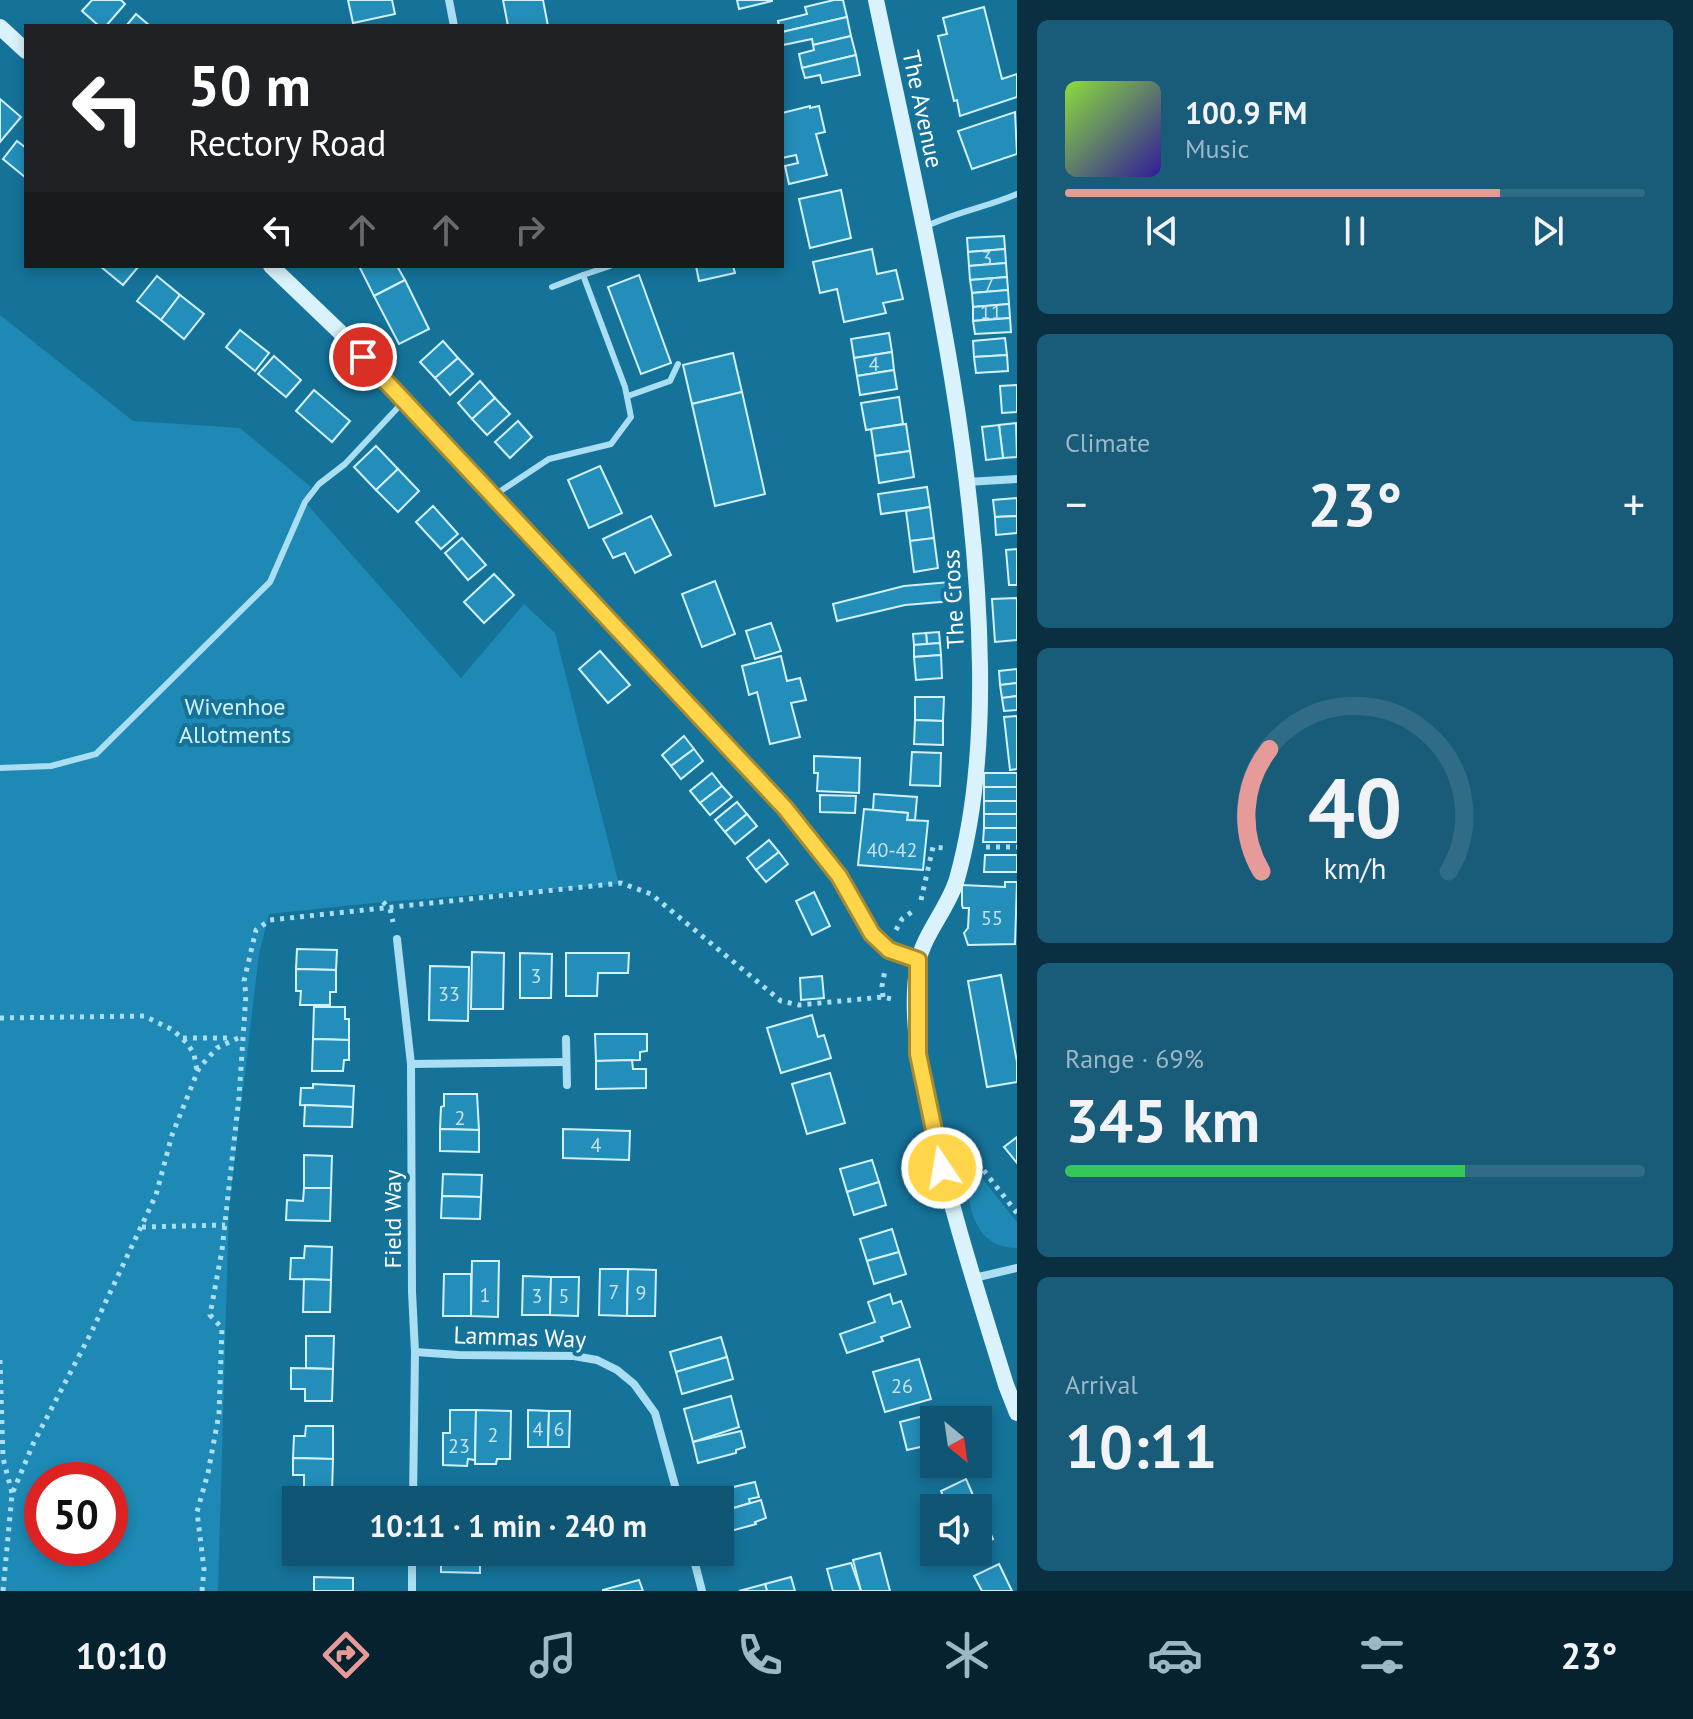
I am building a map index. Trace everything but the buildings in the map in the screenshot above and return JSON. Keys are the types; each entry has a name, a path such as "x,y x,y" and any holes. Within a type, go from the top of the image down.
{"main road":[{"name":"The Avenue","path":"876,0 923,228"},
{"path":"0,27 24,49"},
{"name":"The Cross","path":"918,960 956,883 975,780 980,727 976,555 951,375 923,228"},
{"path":"275,268 343,335 785,808 839,876 872,934 889,950 918,960 918,1054 926,1097 942,1168 1017,1413"}],"street":[{"path":"449,0 454,24"},
{"path":"967,482 1017,479"},
{"name":"Field Way","path":"397,939 411,1064 415,1352 413,1486"},
{"path":"566,1039 567,1085"},
{"path":"411,1064 566,1062"},
{"path":"974,1278 1017,1268"},
{"name":"Lammas Way","path":"415,1352 574,1356 597,1360 617,1370 634,1384 655,1413 675,1486"},
{"path":"412,1566 412,1591"},
{"path":"696,1566 702,1591"}],"lane":[{"path":"923,228 951,215 966,213 1017,194"},
{"path":"552,287 604,268"},
{"path":"493,496 549,459 611,444 631,417 628,396 583,275"},
{"path":"628,396 670,381 678,364"},
{"path":"0,768 51,766 96,754 270,582 305,502 319,484 345,464 404,401"}],"path":[{"path":"889,950 897,926 920,903 933,847 964,850 1017,847"},
{"path":"202,1591 204,1569 197,1512 219,1414 222,1328 210,1315 225,1225 239,1097 246,994 244,981 256,930 270,920 621,883 651,894 781,1001 799,1005 883,997 916,1005"},
{"path":"0,1018 144,1016 173,1030 182,1038 194,1054 197,1072"},
{"path":"182,1038 242,1036"},
{"path":"3,1591 12,1494 34,1442 91,1333 156,1195 172,1135 197,1072 217,1048 234,1038"},
{"path":"954,1132 1017,1213"},
{"path":"141,1227 225,1225"},
{"path":"0,1360 3,1458 12,1494"}],"green space":[{"name":"Wivenhoe Allotments","path":"0,315 133,421 240,428 311,487 305,502 461,678 524,604 555,633 619,884 269,914 259,954 229,1208 218,1591 0,1591"},
{"path":"963,1155 1017,1222 1017,1248 1001,1246 988,1239 979,1228 969,1201"}],"route":[{"path":"363,357 785,808 839,876 872,934 889,950 918,960 918,1054 942,1168"}]}
